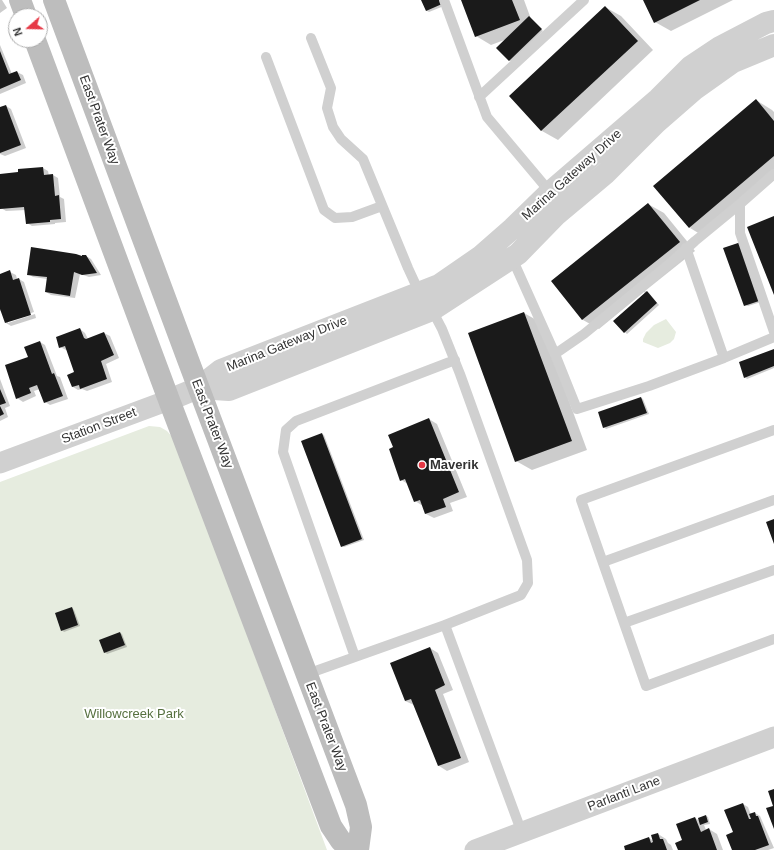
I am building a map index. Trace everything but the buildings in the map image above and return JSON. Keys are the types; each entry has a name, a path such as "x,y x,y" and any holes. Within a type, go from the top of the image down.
{"main road":[{"name":"East Prater Way","path":"38,48 169,400 331,826 341,841 356,850 361,827 356,805 198,388 54,0"}],"street":[{"name":"Marina Gateway Drive","path":"198,388 221,370 438,285 481,256 514,228 550,192 658,99 690,67 720,47 766,23 774,21"},
{"name":"Marina Gateway Drive","path":"198,388 229,390 432,310 518,254 556,215 603,175 656,123 695,89 733,62 774,45"},
{"name":"Station Street","path":"0,463 198,388"},
{"name":"Parlanti Lane","path":"475,850 774,737"}],"lane":[{"path":"444,0 487,117 550,192"},
{"path":"479,97 584,0"},
{"path":"307,674 445,625 521,595 528,583 528,560 454,360 432,310 419,293 363,159 341,139 333,127 327,108 331,88 311,38"},
{"path":"266,57 324,210 335,218 352,217 382,206"},
{"path":"555,354 584,334 673,261 686,248 774,174"},
{"path":"740,204 740,234 774,332"},
{"path":"686,248 724,358"},
{"path":"512,258 555,354 577,409 649,386 724,358 774,337"},
{"path":"355,657 283,452 286,430 296,421 454,360"},
{"path":"774,430 581,500 646,686 774,639"},
{"path":"603,562 774,500"},
{"path":"624,623 774,570"},
{"path":"445,625 522,833"}],"green space":[{"path":"666,319 676,332 674,339 670,343 658,348 643,342 646,333 654,325"},
{"name":"Willowcreek Park","path":"149,426 160,427 167,431 175,440 327,850 0,850 0,482"}],"place":[{"name":"Maverik","path":"422,465"}]}
